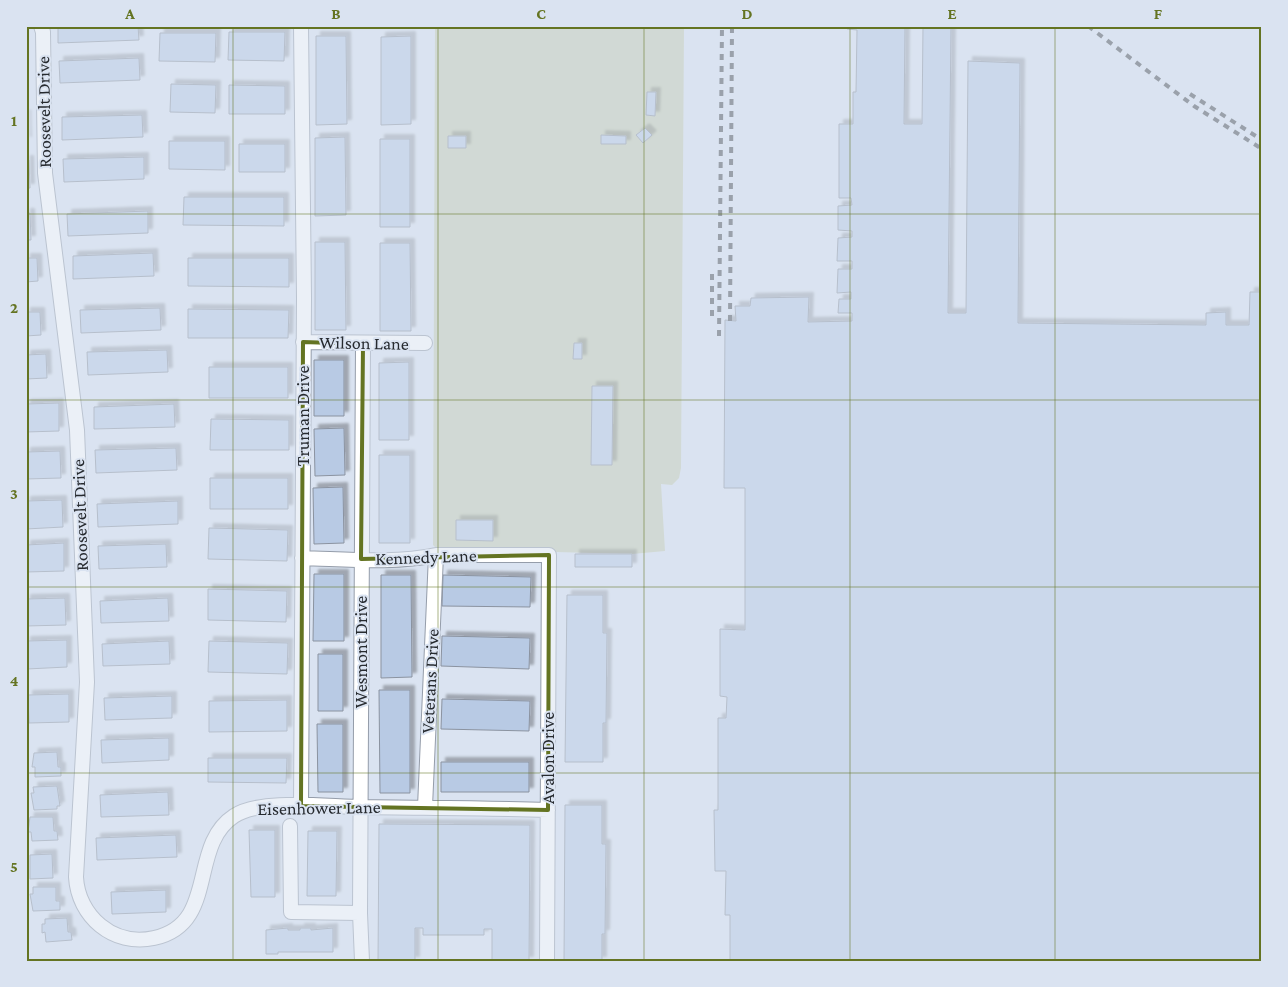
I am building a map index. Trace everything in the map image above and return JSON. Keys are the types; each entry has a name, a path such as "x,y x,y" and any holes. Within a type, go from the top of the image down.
{"street":[{"name":"Roosevelt Drive","path":"41,26 43,32 45,173 77,430 80,489 87,682 76,884 84,908 96,922 112,935 140,940 167,934"},
{"name":"Truman Drive","path":"301,26 303,342 301,806"},
{"name":"Wilson Lane","path":"303,342 363,344 425,343"},
{"name":"Wesmont Drive","path":"362,961 360,913 363,344"},
{"name":"Kennedy Lane","path":"302,558 361,559 436,555 549,555"},
{"name":"Veterans Drive","path":"425,807 436,555"},
{"name":"Avalon Drive","path":"547,961 549,555"},
{"name":"Eisenhower Lane","path":"167,934 180,925 190,914 199,895 209,848 224,824 244,810 301,806 548,810"},
{"path":"290,826 291,912 360,913"}],"highlighted area":[{"path":"303,342 363,344 361,559 549,555 548,810 301,806"}],"green space":[{"path":"435,26 684,26 681,468 679,478 672,485 661,484 665,551 632,554 437,549 433,545"}],"building":[{"path":"58,26 138,26 139,40 58,43"},
{"path":"847,26 905,26 904,124 922,124 923,26 951,26 948,313 966,313 968,61 1020,63 1018,323 1206,325 1206,313 1226,312 1226,325 1249,325 1250,292 1262,292 1262,961 730,961 730,915 725,915 726,871 715,871 714,810 718,810 718,718 726,718 727,697 720,696 720,629 745,630 745,488 724,488 725,320 736,321 735,306 750,306 751,298 809,297 808,322 852,321 852,313 838,313 839,299 851,299 851,292 837,293 838,269 852,269 852,261 837,261 838,238 852,237 852,231 838,230 838,206 852,205 851,198 839,198 839,124 853,124 853,92 856,92 857,30 847,29"},
{"path":"229,32 285,32 284,61 228,60"},
{"path":"160,33 216,33 215,62 159,61"},
{"path":"316,36 346,36 347,124 316,125"},
{"path":"411,36 411,124 381,125 381,37"},
{"path":"139,58 140,80 60,83 59,61"},
{"path":"171,84 216,85 215,113 170,112"},
{"path":"229,85 285,86 285,114 229,114"},
{"path":"647,92 656,92 655,116 646,115"},
{"path":"142,115 143,137 62,140 62,117"},
{"path":"645,128 652,135 643,143 636,135"},
{"path":"601,135 626,136 626,144 601,144"},
{"path":"448,136 466,136 466,148 448,148"},
{"path":"345,137 346,215 315,216 315,138"},
{"path":"380,139 410,139 410,227 380,227"},
{"path":"169,141 225,141 225,170 169,169"},
{"path":"239,144 285,144 285,172 239,172"},
{"path":"144,157 144,179 64,182 63,159"},
{"path":"26,160 29,160 30,188 26,188"},
{"path":"184,197 284,197 284,226 183,225"},
{"path":"148,211 148,233 68,236 67,214"},
{"path":"26,213 30,213 31,240 26,240"},
{"path":"315,242 345,242 346,330 315,330"},
{"path":"380,243 410,243 411,331 380,331"},
{"path":"153,253 154,276 73,279 73,256"},
{"path":"26,258 37,258 38,281 26,282"},
{"path":"188,258 289,258 289,287 188,286"},
{"path":"160,308 161,330 81,333 80,310"},
{"path":"188,309 289,310 288,338 188,338"},
{"path":"26,312 40,312 41,335 26,336"},
{"path":"574,343 582,343 582,359 573,359"},
{"path":"167,350 168,372 88,375 87,352"},
{"path":"46,354 47,378 26,379 26,355"},
{"path":"314,360 344,360 344,416 314,416"},
{"path":"409,362 409,440 379,440 379,363"},
{"path":"209,367 288,367 288,398 209,398"},
{"path":"592,386 613,386 612,465 591,465"},
{"path":"59,403 59,431 26,432 26,404"},
{"path":"174,404 175,427 94,429 94,407"},
{"path":"211,419 289,420 289,450 210,450"},
{"path":"344,428 345,475 315,476 314,429"},
{"path":"176,448 177,470 96,473 95,450"},
{"path":"60,451 61,478 26,479 26,452"},
{"path":"379,455 410,455 410,543 379,543"},
{"path":"210,478 288,478 288,509 210,509"},
{"path":"343,487 344,543 314,544 313,488"},
{"path":"62,500 63,527 26,529 26,501"},
{"path":"178,501 178,524 98,527 97,504"},
{"path":"456,520 493,520 493,541 456,540"},
{"path":"209,528 288,530 287,561 208,559"},
{"path":"64,543 64,571 26,572 26,545"},
{"path":"166,544 167,567 99,569 98,546"},
{"path":"575,554 632,554 632,567 575,567"},
{"path":"314,574 344,574 344,641 313,641"},
{"path":"381,575 411,575 412,677 381,678"},
{"path":"443,575 531,577 530,607 442,606"},
{"path":"208,589 287,591 286,622 208,620"},
{"path":"567,595 603,595 603,633 607,633 606,723 603,723 603,762 565,762"},
{"path":"65,598 66,625 26,626 26,599"},
{"path":"168,598 169,621 101,623 100,601"},
{"path":"442,636 530,638 529,669 441,666"},
{"path":"67,640 67,667 27,669 26,641"},
{"path":"169,641 170,664 103,666 102,644"},
{"path":"209,641 288,643 287,674 208,672"},
{"path":"318,654 343,654 343,711 318,711"},
{"path":"379,690 410,690 410,793 380,793"},
{"path":"69,694 69,722 29,723 28,695"},
{"path":"172,696 172,718 105,720 104,698"},
{"path":"442,699 530,701 529,731 441,729"},
{"path":"287,700 287,731 209,732 209,701"},
{"path":"317,724 343,724 343,792 318,792"},
{"path":"169,738 169,760 102,763 101,740"},
{"path":"57,752 61,776 35,777 35,767 32,767 34,753"},
{"path":"208,758 287,758 286,783 208,782"},
{"path":"441,762 529,762 529,792 441,792"},
{"path":"57,786 60,806 57,806 57,809 34,810 31,793 34,793 33,787"},
{"path":"168,792 169,815 101,817 100,795"},
{"path":"565,805 602,805 602,844 606,844 605,934 602,934 602,961 564,961"},
{"path":"30,817 53,817 54,831 57,831 58,840 32,841 31,832 28,832"},
{"path":"379,824 530,825 529,961 492,961 492,929 484,929 484,935 423,935 423,928 415,928 415,961 378,961"},
{"path":"249,830 275,830 275,897 251,897"},
{"path":"308,831 337,831 336,896 307,896"},
{"path":"176,835 177,857 97,860 96,838"},
{"path":"52,854 53,878 30,879 30,855"},
{"path":"33,887 56,887 56,901 60,901 60,910 33,911 30,894 33,894"},
{"path":"166,890 166,912 112,914 111,892"},
{"path":"67,918 68,932 71,932 72,940 46,942 45,932 42,933 42,924 45,924 45,919"},
{"path":"288,928 288,930 300,930 300,928 311,928 311,930 333,928 333,952 278,952 278,954 266,954 266,930"}],"railway":[{"path":"719,336 722,26"},
{"path":"730,321 732,26"},
{"path":"1088,26 1194,106 1262,149"},
{"path":"1190,94 1262,140"},
{"path":"712,273 712,316"}]}
